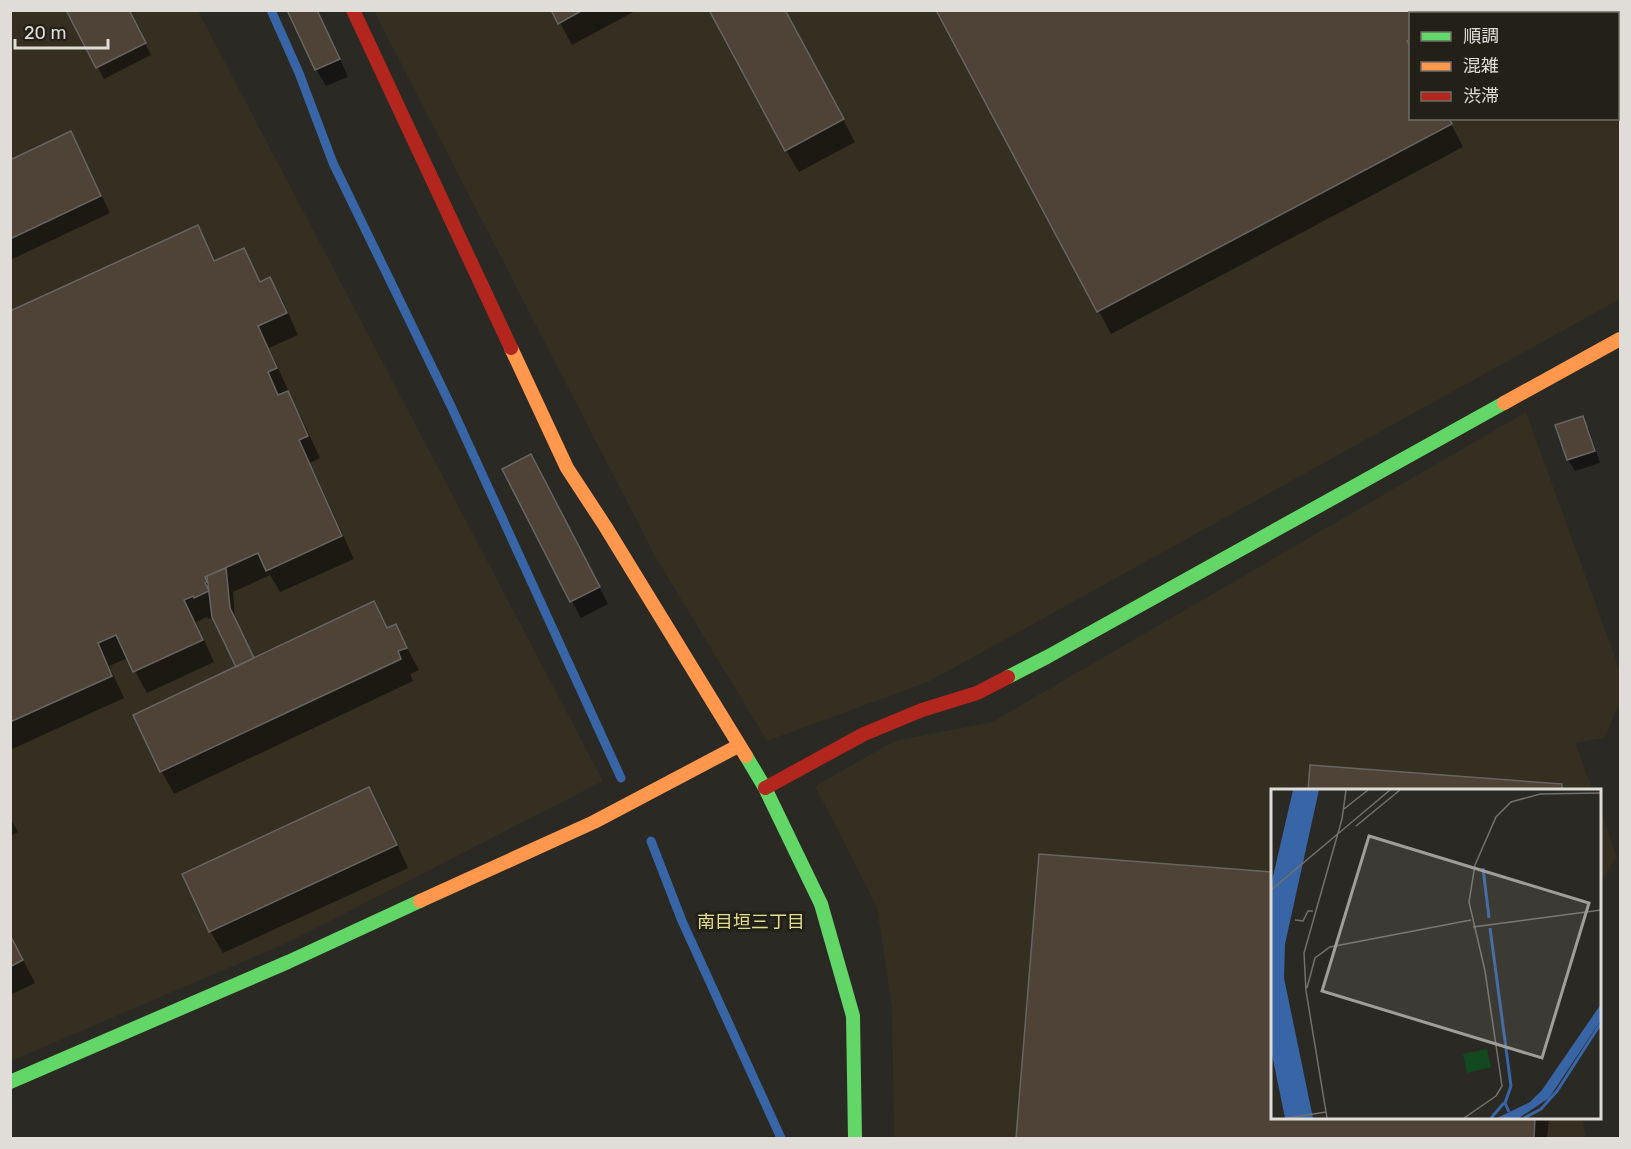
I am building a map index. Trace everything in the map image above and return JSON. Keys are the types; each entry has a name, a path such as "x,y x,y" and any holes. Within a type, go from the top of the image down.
{"street":[{"path":"353,10 567,468 765,788 821,904 853,1016 855,1138"},
{"path":"765,788 864,734 922,710 977,693 1047,657 1620,339"},
{"path":"10,1082 288,962 594,822 738,746"}],"shaded area":[{"path":"11,11 198,11 603,781 289,942 11,1061"},
{"path":"374,11 1620,11 1620,299 930,681 767,741 655,556"},
{"path":"1526,412 1620,671 1620,703 1604,738 1575,743 1593,789 1271,789 1271,1119 1582,1119 1586,1138 894,1138 892,1008 877,907 815,786 894,741 992,722"},
{"path":"1601,812 1617,857 1601,881"}],"building":[{"path":"66,10 129,10 146,43 96,68"},
{"path":"287,10 317,10 340,59 315,70"},
{"path":"551,10 583,10 558,24"},
{"path":"709,10 785,10 844,119 785,151"},
{"path":"936,10 1465,10 1462,12 1409,12 1409,40 1407,41 1409,45 1409,120 1450,120 1452,124 1097,312"},
{"path":"71,131 101,196 10,239 10,160"},
{"path":"198,225 214,261 244,248 260,282 270,277 287,313 258,326 277,368 268,372 278,395 288,391 308,436 299,440 342,536 266,571 258,553 205,577 209,591 184,600 203,640 133,672 116,635 98,643 112,676 10,722 10,311"},
{"path":"1583,416 1595,451 1567,460 1555,425"},
{"path":"531,454 600,587 570,602 502,469"},
{"path":"226,568 230,608 254,658 236,667 212,617 207,576"},
{"path":"374,601 387,628 396,624 407,648 398,651 401,659 160,772 133,715"},
{"path":"1310,765 1562,784 1562,789 1308,789"},
{"path":"369,787 397,845 209,932 182,874"},
{"path":"1039,854 1271,872 1271,1119 1535,1119 1534,1138 1016,1138"},
{"path":"10,935 23,960 10,967"}],"waterway":[{"path":"271,10 299,73 333,163 451,406 621,778"},
{"path":"651,841 682,921 781,1138"}],"traffic: fast":[{"path":"1008,677 1504,403"},
{"path":"746,756 765,788 821,904 853,1016 855,1138"},
{"path":"10,1082 288,962 420,901"}],"traffic: slow":[{"path":"1504,403 1620,339"},
{"path":"511,348 567,468 746,756"},
{"path":"420,901 594,822 738,746"}],"traffic: jam":[{"path":"353,10 511,348"},
{"path":"765,788 864,734 922,710 977,693 1008,677"}],"district":[{"name":"南目垣三丁目","path":"751,922"}]}
